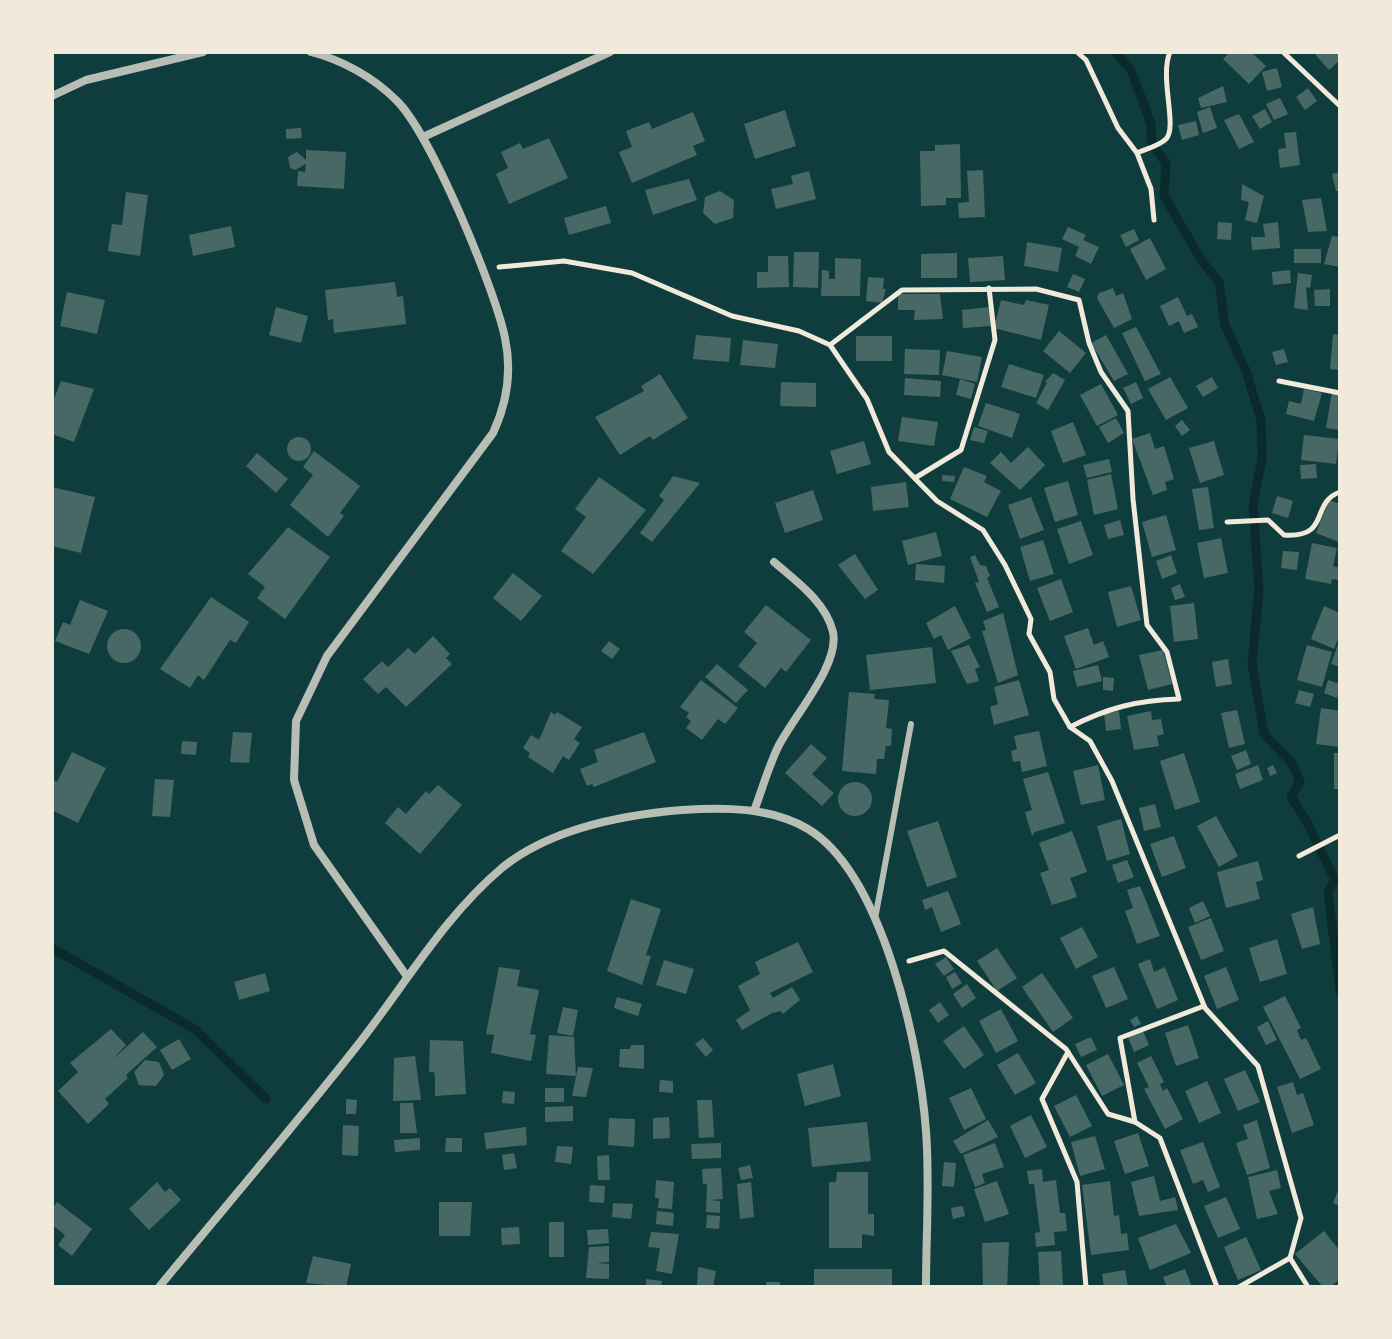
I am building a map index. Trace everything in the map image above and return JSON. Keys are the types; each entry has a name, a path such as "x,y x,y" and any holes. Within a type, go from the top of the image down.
{"street":[{"path":"52,96 86,80 203,52"},
{"path":"311,52 338,60 379,86 397,100 423,137 483,269 505,337 508,365 502,412 473,463 327,656 307,690 296,721 294,780 314,845 406,975"},
{"path":"423,137 610,52"},
{"path":"754,811 776,752 823,675 834,647 827,616 813,596 774,562"},
{"path":"159,1287 356,1048 406,975 484,885 520,855 545,841 655,812 711,808 754,811 805,827 822,838 841,858 875,919 893,965 922,1089 927,1135 926,1287"}],"lane":[{"path":"875,919 911,724"}],"path":[{"path":"1077,52 1086,60 1118,128 1137,153 1151,189 1154,220"},
{"path":"1137,153 1164,141 1171,122 1164,86 1170,52"},
{"path":"1283,52 1340,106"},
{"path":"483,269 564,261 632,273 732,316 799,331 830,345 867,399 889,452 954,514 983,530 1005,565 1031,619 1029,634 1050,672 1054,699 1070,727 1090,741 1112,781 1204,1006 1258,1066 1301,1218 1290,1258 1239,1287"},
{"path":"915,478 961,450 995,340 989,288"},
{"path":"830,345 902,290 1036,289 1079,300 1089,343 1101,372 1128,411 1133,499 1147,625 1167,652 1179,699 1139,700 1109,708 1070,727"},
{"path":"1279,381 1340,393"},
{"path":"1227,522 1268,520 1284,535 1302,536 1313,531 1327,500 1340,492"},
{"path":"1299,856 1340,835"},
{"path":"893,965 944,951 1068,1052 1108,1114 1135,1122 1160,1138 1217,1287"},
{"path":"1135,1122 1120,1038 1204,1006"},
{"path":"1068,1052 1042,1099 1077,1182 1086,1287"},
{"path":"1290,1258 1308,1287"}],"building":[{"path":"1230,52 1251,52 1266,66 1249,84 1223,59"},
{"path":"1313,52 1340,52 1340,60 1329,70"},
{"path":"1277,68 1282,87 1267,91 1262,72"},
{"path":"1223,86 1227,102 1201,108 1198,98"},
{"path":"1308,88 1317,101 1305,110 1296,97"},
{"path":"1280,98 1288,114 1274,120 1266,104"},
{"path":"1210,107 1217,128 1203,133 1197,112"},
{"path":"1265,109 1272,122 1260,129 1252,116"},
{"path":"785,110 796,146 755,159 744,124"},
{"path":"693,112 705,141 693,146 697,155 632,183 619,152 632,147 626,131 649,122 652,129"},
{"path":"1239,114 1254,142 1239,149 1224,120"},
{"path":"1196,121 1199,135 1182,140 1178,125"},
{"path":"301,128 302,138 286,139 286,129"},
{"path":"1296,132 1300,165 1280,168 1278,149 1286,148 1284,133"},
{"path":"549,138 568,178 509,204 496,174 508,168 501,152 520,143 523,149"},
{"path":"960,144 961,198 946,198 946,205 921,206 920,151 935,151 935,145"},
{"path":"306,150 346,152 344,189 297,186 298,171 305,172 306,164 295,170 290,168 288,157 297,152 306,160"},
{"path":"983,170 985,217 959,218 958,203 969,202 967,171"},
{"path":"809,171 816,199 776,209 771,189 793,184 791,176"},
{"path":"1340,172 1340,191 1336,191 1332,174"},
{"path":"689,179 697,200 653,215 645,190"},
{"path":"1242,184 1264,196 1257,223 1245,220 1249,202 1241,200"},
{"path":"720,191 734,200 733,218 715,224 703,213 705,197"},
{"path":"126,192 148,195 140,256 108,251 112,224 122,225"},
{"path":"1321,198 1327,231 1308,232 1302,200"},
{"path":"606,206 611,223 569,235 564,218"},
{"path":"1218,222 1232,223 1231,240 1217,239"},
{"path":"1278,222 1280,248 1252,250 1251,237 1265,237 1263,224"},
{"path":"231,226 235,247 193,256 189,235"},
{"path":"1068,227 1086,235 1083,240 1099,247 1091,264 1075,256 1079,247 1062,239"},
{"path":"1134,229 1139,240 1126,247 1120,235"},
{"path":"1332,236 1340,237 1340,267 1324,264"},
{"path":"1150,238 1166,269 1146,280 1130,249"},
{"path":"1027,242 1062,248 1058,272 1024,266"},
{"path":"1294,249 1321,249 1321,263 1294,263"},
{"path":"794,252 819,252 818,288 793,287"},
{"path":"957,253 957,278 921,278 921,254"},
{"path":"768,256 788,256 789,287 757,288 757,272 768,272"},
{"path":"1003,256 1005,280 970,282 968,258"},
{"path":"835,258 861,259 860,296 821,296 822,270 829,271 829,279 835,279"},
{"path":"1290,270 1291,283 1273,285 1272,272"},
{"path":"1298,273 1312,275 1310,288 1306,287 1308,310 1294,308"},
{"path":"1073,274 1085,279 1079,292 1067,287"},
{"path":"868,277 884,278 883,289 886,289 882,303 866,301"},
{"path":"395,282 397,297 403,296 406,324 334,333 333,319 328,320 325,290"},
{"path":"1113,288 1116,296 1123,293 1132,319 1114,328 1097,298 1099,293"},
{"path":"1330,289 1330,306 1315,306 1314,290"},
{"path":"67,292 105,300 97,334 60,326"},
{"path":"898,294 940,294 943,319 914,320 915,310 898,310"},
{"path":"1178,297 1187,316 1192,314 1198,327 1184,333 1179,321 1169,326 1160,306"},
{"path":"1001,300 1024,305 1026,300 1049,305 1041,340 994,328"},
{"path":"276,307 308,316 301,343 269,335"},
{"path":"990,307 992,326 963,328 962,310"},
{"path":"1136,327 1161,374 1145,381 1122,333"},
{"path":"1059,331 1086,353 1070,373 1043,351"},
{"path":"1333,334 1340,335 1340,370 1330,369"},
{"path":"696,335 731,338 729,362 693,359"},
{"path":"1106,335 1128,374 1114,381 1091,343"},
{"path":"856,336 892,336 892,361 856,361"},
{"path":"743,340 778,344 775,368 740,365"},
{"path":"905,349 940,350 939,375 904,374"},
{"path":"1284,349 1288,362 1276,365 1272,352"},
{"path":"947,351 982,357 977,382 942,375"},
{"path":"1009,364 1044,375 1036,398 1001,387"},
{"path":"1053,373 1065,380 1048,410 1036,403 1045,382"},
{"path":"660,374 688,418 653,440 650,436 620,455 595,417 644,391 641,386"},
{"path":"1170,377 1188,408 1166,420 1148,389"},
{"path":"1212,377 1218,388 1203,397 1196,386"},
{"path":"905,378 941,381 940,397 904,395"},
{"path":"960,379 975,384 971,399 956,395"},
{"path":"61,381 94,389 74,442 52,434 52,404"},
{"path":"781,382 816,383 816,407 780,406"},
{"path":"1136,382 1143,398 1131,404 1123,388"},
{"path":"1101,384 1118,415 1097,426 1080,395"},
{"path":"1304,389 1322,393 1314,421 1286,414 1289,401 1301,404"},
{"path":"1332,392 1340,394 1340,430 1326,428"},
{"path":"986,403 1020,414 1012,438 978,426"},
{"path":"902,417 938,422 934,446 898,441"},
{"path":"1116,418 1124,433 1108,443 1099,427"},
{"path":"1182,420 1190,430 1182,436 1175,426"},
{"path":"1073,422 1086,455 1063,463 1051,431"},
{"path":"974,427 988,431 984,443 970,440"},
{"path":"1150,433 1155,449 1164,446 1174,479 1165,482 1167,490 1153,495 1132,439"},
{"path":"1304,435 1339,439 1336,464 1301,460"},
{"path":"299,437 307,441 311,449 307,457 299,461 291,457 287,449 291,441"},
{"path":"864,441 871,464 837,474 830,451"},
{"path":"1214,441 1224,475 1200,483 1189,448"},
{"path":"1028,447 1045,465 1020,490 990,463 1001,452 1011,463"},
{"path":"314,451 360,486 340,513 344,516 328,537 290,505 313,475 303,467"},
{"path":"257,453 288,479 276,493 246,466"},
{"path":"1109,459 1112,472 1087,478 1083,465"},
{"path":"1316,464 1317,478 1301,479 1300,465"},
{"path":"964,467 987,476 984,482 1001,491 987,517 950,499"},
{"path":"1111,474 1118,509 1094,515 1087,480"},
{"path":"942,475 955,476 954,482 942,481"},
{"path":"673,476 700,483 652,542 640,533 664,500 659,496"},
{"path":"599,477 646,510 593,574 561,551 586,517 575,509"},
{"path":"1068,481 1078,515 1055,522 1044,488"},
{"path":"906,482 909,507 873,511 871,487"},
{"path":"52,487 95,497 81,553 52,546"},
{"path":"1208,487 1214,528 1199,530 1192,489"},
{"path":"813,490 823,520 785,533 775,503"},
{"path":"1277,496 1293,501 1288,518 1272,513"},
{"path":"1031,497 1044,530 1020,539 1008,505"},
{"path":"1329,500 1340,504 1339,542 1316,533"},
{"path":"1166,515 1176,550 1152,557 1142,522"},
{"path":"1120,520 1124,535 1108,539 1104,525"},
{"path":"1081,521 1093,555 1069,564 1057,529"},
{"path":"288,527 330,557 285,619 257,598 265,587 248,574"},
{"path":"936,532 942,556 908,565 902,541"},
{"path":"1221,538 1228,573 1204,578 1197,543"},
{"path":"1043,540 1054,574 1030,581 1020,547"},
{"path":"1312,543 1337,548 1333,566 1340,568 1339,580 1332,579 1331,584 1305,579"},
{"path":"1283,551 1299,552 1297,570 1281,568"},
{"path":"855,554 878,590 865,599 838,565"},
{"path":"975,555 980,565 986,566 990,576 987,578 999,607 987,612 975,583 979,582 970,557"},
{"path":"1171,555 1177,573 1162,579 1156,561"},
{"path":"916,564 945,566 944,583 915,580"},
{"path":"513,573 542,596 521,621 493,598"},
{"path":"1061,579 1073,612 1050,621 1037,588"},
{"path":"1180,584 1185,597 1175,600 1171,588"},
{"path":"1131,586 1141,620 1117,627 1108,592"},
{"path":"211,597 249,622 236,643 230,640 204,680 198,675 190,688 160,669"},
{"path":"80,600 108,611 89,654 55,641 63,622 70,625"},
{"path":"1194,603 1198,639 1174,642 1170,606"},
{"path":"766,605 811,640 786,672 781,668 765,688 738,666 757,643 744,632"},
{"path":"955,606 971,638 948,650 941,635 934,639 926,623"},
{"path":"1324,606 1340,613 1340,634 1334,649 1311,639"},
{"path":"1003,613 1018,675 998,683 982,631 986,630 983,621"},
{"path":"1088,628 1094,645 1103,641 1109,657 1076,669 1064,636"},
{"path":"124,629 136,634 141,646 136,658 124,663 112,658 107,646 112,634"},
{"path":"433,636 450,654 446,658 452,664 406,707 386,687 378,694 363,679 382,661 388,667 408,648 415,654"},
{"path":"1340,639 1340,667 1331,664"},
{"path":"609,641 620,649 612,659 601,651"},
{"path":"969,645 980,667 975,669 979,681 967,684 951,651"},
{"path":"1307,645 1332,652 1322,687 1297,680"},
{"path":"932,647 936,683 870,690 866,655"},
{"path":"1163,650 1172,684 1148,690 1139,655"},
{"path":"1228,659 1232,684 1216,687 1212,662"},
{"path":"717,664 748,690 736,703 705,677"},
{"path":"1098,665 1102,681 1077,687 1073,671"},
{"path":"1103,677 1114,678 1113,691 1103,690"},
{"path":"701,680 738,708 725,724 718,719 702,740 686,728 691,721 686,717 689,713 680,707"},
{"path":"1019,680 1029,715 994,725 990,707 998,704 994,687"},
{"path":"1328,680 1340,684 1337,698 1324,693"},
{"path":"1299,690 1314,694 1310,707 1295,703"},
{"path":"849,692 875,694 874,699 889,700 886,728 892,729 891,746 886,746 884,759 877,759 876,774 842,771"},
{"path":"1321,708 1340,711 1340,747 1316,744"},
{"path":"1237,710 1245,744 1229,748 1221,713"},
{"path":"1119,711 1121,729 1106,731 1104,713"},
{"path":"1151,711 1152,720 1161,719 1164,734 1157,736 1159,746 1134,750 1127,716"},
{"path":"551,712 555,715 557,712 582,727 574,739 580,743 569,760 563,756 553,773 528,757 530,753 523,748 531,735 539,740"},
{"path":"1039,731 1047,766 1022,772 1020,761 1013,762 1011,751 1017,749 1014,736"},
{"path":"233,732 252,733 249,763 230,762"},
{"path":"644,732 656,762 594,787 592,784 587,786 580,769 598,762 594,750"},
{"path":"182,741 197,742 196,755 181,754"},
{"path":"811,744 827,758 812,774 834,793 822,806 785,773"},
{"path":"1246,750 1251,764 1237,770 1231,756"},
{"path":"72,752 106,768 78,823 52,810 52,779 57,782"},
{"path":"1184,753 1200,802 1175,810 1160,761"},
{"path":"1334,753 1340,753 1340,789 1334,789"},
{"path":"1098,765 1105,800 1081,805 1073,771"},
{"path":"1258,765 1263,780 1240,789 1235,774"},
{"path":"1273,765 1277,773 1270,776 1267,768"},
{"path":"1048,772 1065,823 1035,832 1032,836 1025,812 1032,810 1023,779"},
{"path":"155,779 174,780 170,817 152,816"},
{"path":"855,782 867,787 872,799 867,811 855,816 843,811 838,799 843,787"},
{"path":"438,785 462,805 420,854 385,823 398,807 406,814 426,791 429,794"},
{"path":"1155,804 1161,827 1144,831 1139,808"},
{"path":"1216,816 1238,856 1219,867 1197,826"},
{"path":"1121,819 1130,854 1107,861 1097,826"},
{"path":"938,821 957,877 927,887 907,831"},
{"path":"1072,831 1087,872 1070,878 1077,897 1052,905 1040,873 1049,870 1039,843"},
{"path":"1174,836 1186,868 1162,877 1150,844"},
{"path":"1127,860 1134,877 1118,883 1112,865"},
{"path":"1258,861 1263,880 1256,882 1260,899 1226,908 1217,872"},
{"path":"1140,886 1160,936 1137,944 1125,911 1133,908 1127,890"},
{"path":"948,891 961,924 941,932 932,907 925,910 922,900"},
{"path":"631,899 661,909 646,955 651,956 642,985 607,971"},
{"path":"1203,901 1210,916 1195,923 1189,908"},
{"path":"1313,907 1320,944 1302,949 1291,914"},
{"path":"1211,918 1224,951 1201,960 1188,927"},
{"path":"1082,927 1098,957 1076,969 1060,938"},
{"path":"1277,939 1287,974 1260,982 1249,948"},
{"path":"798,942 813,972 770,993 773,998 792,987 800,1000 783,1014 781,1011 772,1013 742,1030 736,1020 750,1010 738,986 760,974 755,962"},
{"path":"997,948 1017,978 997,991 977,961"},
{"path":"946,957 954,969 944,976 935,964"},
{"path":"1150,959 1154,972 1165,967 1178,1000 1157,1009 1138,964"},
{"path":"664,960 694,969 686,994 656,985"},
{"path":"499,967 520,970 517,986 539,990 530,1034 536,1035 531,1061 491,1053 494,1035 486,1034"},
{"path":"1114,967 1128,999 1106,1008 1092,976"},
{"path":"1226,967 1239,1000 1217,1009 1204,976"},
{"path":"955,972 962,983 952,989 946,977"},
{"path":"265,973 270,991 239,1000 234,982"},
{"path":"1042,973 1073,1018 1053,1032 1022,987"},
{"path":"967,984 976,998 962,1008 953,994"},
{"path":"1285,996 1301,1028 1297,1030 1301,1040 1306,1038 1321,1069 1300,1079 1263,1007"},
{"path":"617,997 642,1004 638,1016 614,1008"},
{"path":"940,1002 949,1015 938,1023 929,1010"},
{"path":"563,1007 578,1010 573,1036 557,1033"},
{"path":"1001,1009 1018,1041 996,1053 979,1021"},
{"path":"1137,1016 1141,1024 1134,1027 1130,1020"},
{"path":"1268,1021 1277,1040 1266,1045 1257,1027"},
{"path":"1188,1025 1199,1058 1176,1066 1165,1033"},
{"path":"964,1026 984,1055 964,1069 943,1041"},
{"path":"111,1029 126,1045 112,1060 143,1032 157,1047 126,1075 128,1078 105,1099 109,1104 88,1124 58,1091 78,1072 70,1063"},
{"path":"1143,1031 1149,1045 1134,1052 1128,1037"},
{"path":"549,1035 574,1037 576,1076 546,1074"},
{"path":"1091,1037 1097,1050 1081,1057 1075,1044"},
{"path":"703,1038 713,1050 706,1057 695,1044"},
{"path":"179,1039 191,1059 172,1070 160,1050"},
{"path":"430,1040 463,1041 466,1094 435,1096 434,1072 429,1072"},
{"path":"631,1045 644,1045 644,1069 619,1067 620,1049 630,1049"},
{"path":"1018,1053 1036,1083 1015,1095 997,1065"},
{"path":"1108,1054 1124,1085 1102,1096 1086,1065"},
{"path":"415,1056 421,1100 393,1101 394,1058"},
{"path":"1151,1056 1164,1082 1160,1084 1163,1091 1167,1088 1183,1119 1165,1129 1144,1089 1149,1087 1137,1063"},
{"path":"145,1060 159,1062 164,1075 156,1086 139,1085 134,1072"},
{"path":"833,1064 841,1096 805,1106 797,1074"},
{"path":"578,1067 593,1068 586,1097 572,1096"},
{"path":"1245,1070 1260,1102 1238,1111 1224,1079"},
{"path":"660,1080 673,1081 673,1093 659,1092"},
{"path":"1207,1081 1221,1113 1199,1123 1185,1091"},
{"path":"1293,1082 1297,1095 1303,1093 1314,1125 1292,1133 1277,1087"},
{"path":"545,1088 564,1088 564,1102 545,1102"},
{"path":"971,1088 986,1119 964,1130 949,1098"},
{"path":"503,1091 515,1092 514,1104 502,1103"},
{"path":"1076,1095 1092,1126 1070,1137 1054,1106"},
{"path":"346,1099 357,1100 356,1114 346,1114"},
{"path":"697,1100 712,1100 714,1137 699,1138"},
{"path":"400,1103 413,1103 417,1133 400,1133"},
{"path":"573,1106 573,1121 545,1122 545,1107"},
{"path":"1031,1115 1047,1147 1025,1158 1010,1126"},
{"path":"669,1117 670,1138 653,1139 653,1118"},
{"path":"609,1118 635,1119 634,1147 608,1145"},
{"path":"988,1120 998,1137 961,1154 953,1141"},
{"path":"1257,1120 1270,1168 1247,1175 1236,1143 1248,1139 1243,1125"},
{"path":"867,1122 871,1161 812,1167 808,1128"},
{"path":"343,1125 359,1126 358,1156 342,1155"},
{"path":"526,1127 527,1145 486,1149 484,1133"},
{"path":"1138,1133 1149,1166 1125,1174 1114,1141"},
{"path":"1095,1136 1105,1169 1080,1176 1071,1142"},
{"path":"420,1138 420,1150 395,1152 394,1140"},
{"path":"446,1138 462,1138 462,1152 445,1152"},
{"path":"1203,1142 1220,1187 1208,1192 1203,1180 1193,1184 1180,1150"},
{"path":"721,1143 721,1158 692,1159 691,1144"},
{"path":"995,1143 1004,1167 982,1174 985,1183 975,1187 963,1155"},
{"path":"557,1146 573,1147 571,1164 555,1162"},
{"path":"514,1153 517,1168 504,1170 502,1155"},
{"path":"609,1155 610,1180 598,1180 597,1156"},
{"path":"944,1162 956,1163 954,1187 942,1186"},
{"path":"750,1165 753,1178 741,1180 738,1168"},
{"path":"721,1168 723,1199 710,1200 720,1201 720,1213 706,1212 707,1184 703,1184 702,1169"},
{"path":"1042,1169 1043,1182 1056,1180 1060,1213 1065,1213 1067,1231 1054,1232 1055,1245 1036,1247 1035,1233 1040,1232 1034,1184 1029,1184 1027,1171"},
{"path":"1277,1170 1281,1188 1269,1191 1278,1214 1257,1219 1248,1177"},
{"path":"837,1172 868,1172 868,1214 874,1214 874,1236 862,1234 862,1248 829,1248 829,1182 836,1182"},
{"path":"1154,1176 1160,1201 1175,1197 1178,1210 1139,1216 1131,1182"},
{"path":"656,1180 674,1182 672,1209 658,1208"},
{"path":"997,1181 1009,1214 985,1222 974,1189"},
{"path":"1110,1181 1114,1216 1119,1215 1121,1234 1127,1233 1129,1250 1091,1255 1082,1185"},
{"path":"157,1182 165,1192 170,1188 181,1200 149,1230 129,1209"},
{"path":"751,1182 754,1217 740,1219 737,1184"},
{"path":"590,1185 605,1186 604,1203 589,1202"},
{"path":"1340,1186 1340,1206 1333,1203"},
{"path":"1226,1197 1240,1229 1218,1238 1204,1206"},
{"path":"57,1202 92,1229 72,1256 58,1245 65,1235 52,1225 52,1209"},
{"path":"439,1202 472,1202 470,1236 439,1236"},
{"path":"613,1203 633,1204 631,1219 612,1217"},
{"path":"963,1206 965,1216 953,1219 951,1208"},
{"path":"657,1211 674,1213 673,1226 656,1224"},
{"path":"707,1215 720,1216 719,1229 706,1228"},
{"path":"549,1222 564,1222 564,1257 549,1257"},
{"path":"1176,1224 1191,1253 1150,1270 1138,1238"},
{"path":"519,1227 520,1244 502,1245 501,1228"},
{"path":"608,1229 609,1243 588,1245 587,1230"},
{"path":"1324,1231 1340,1251 1340,1279 1330,1287 1323,1287 1295,1254"},
{"path":"651,1232 679,1234 672,1274 656,1271 660,1248 648,1247"},
{"path":"1246,1237 1261,1270 1238,1280 1224,1247"},
{"path":"1009,1242 1007,1287 983,1287 982,1243"},
{"path":"609,1246 609,1262 597,1263 609,1264 609,1279 586,1278 589,1247"},
{"path":"1061,1251 1063,1286 1040,1287 1038,1252"},
{"path":"313,1256 351,1264 346,1287 306,1283"},
{"path":"698,1267 716,1271 713,1287 697,1287"},
{"path":"814,1269 892,1269 892,1287 814,1287"},
{"path":"1185,1269 1192,1287 1167,1287 1163,1277"},
{"path":"1125,1270 1128,1287 1104,1287 1102,1274"},
{"path":"646,1279 662,1281 661,1287 646,1287"},
{"path":"766,1282 780,1282 780,1287 766,1287"}],"waterway":[{"path":"1115,52 1131,70 1151,124 1152,144 1166,163 1164,196 1202,261 1219,282 1225,325 1246,371 1261,420 1262,458 1253,506 1259,590 1252,663 1264,734 1292,763 1300,782 1291,797 1306,820 1335,880 1328,892 1340,991"},
{"path":"52,948 196,1030 266,1099"}]}
